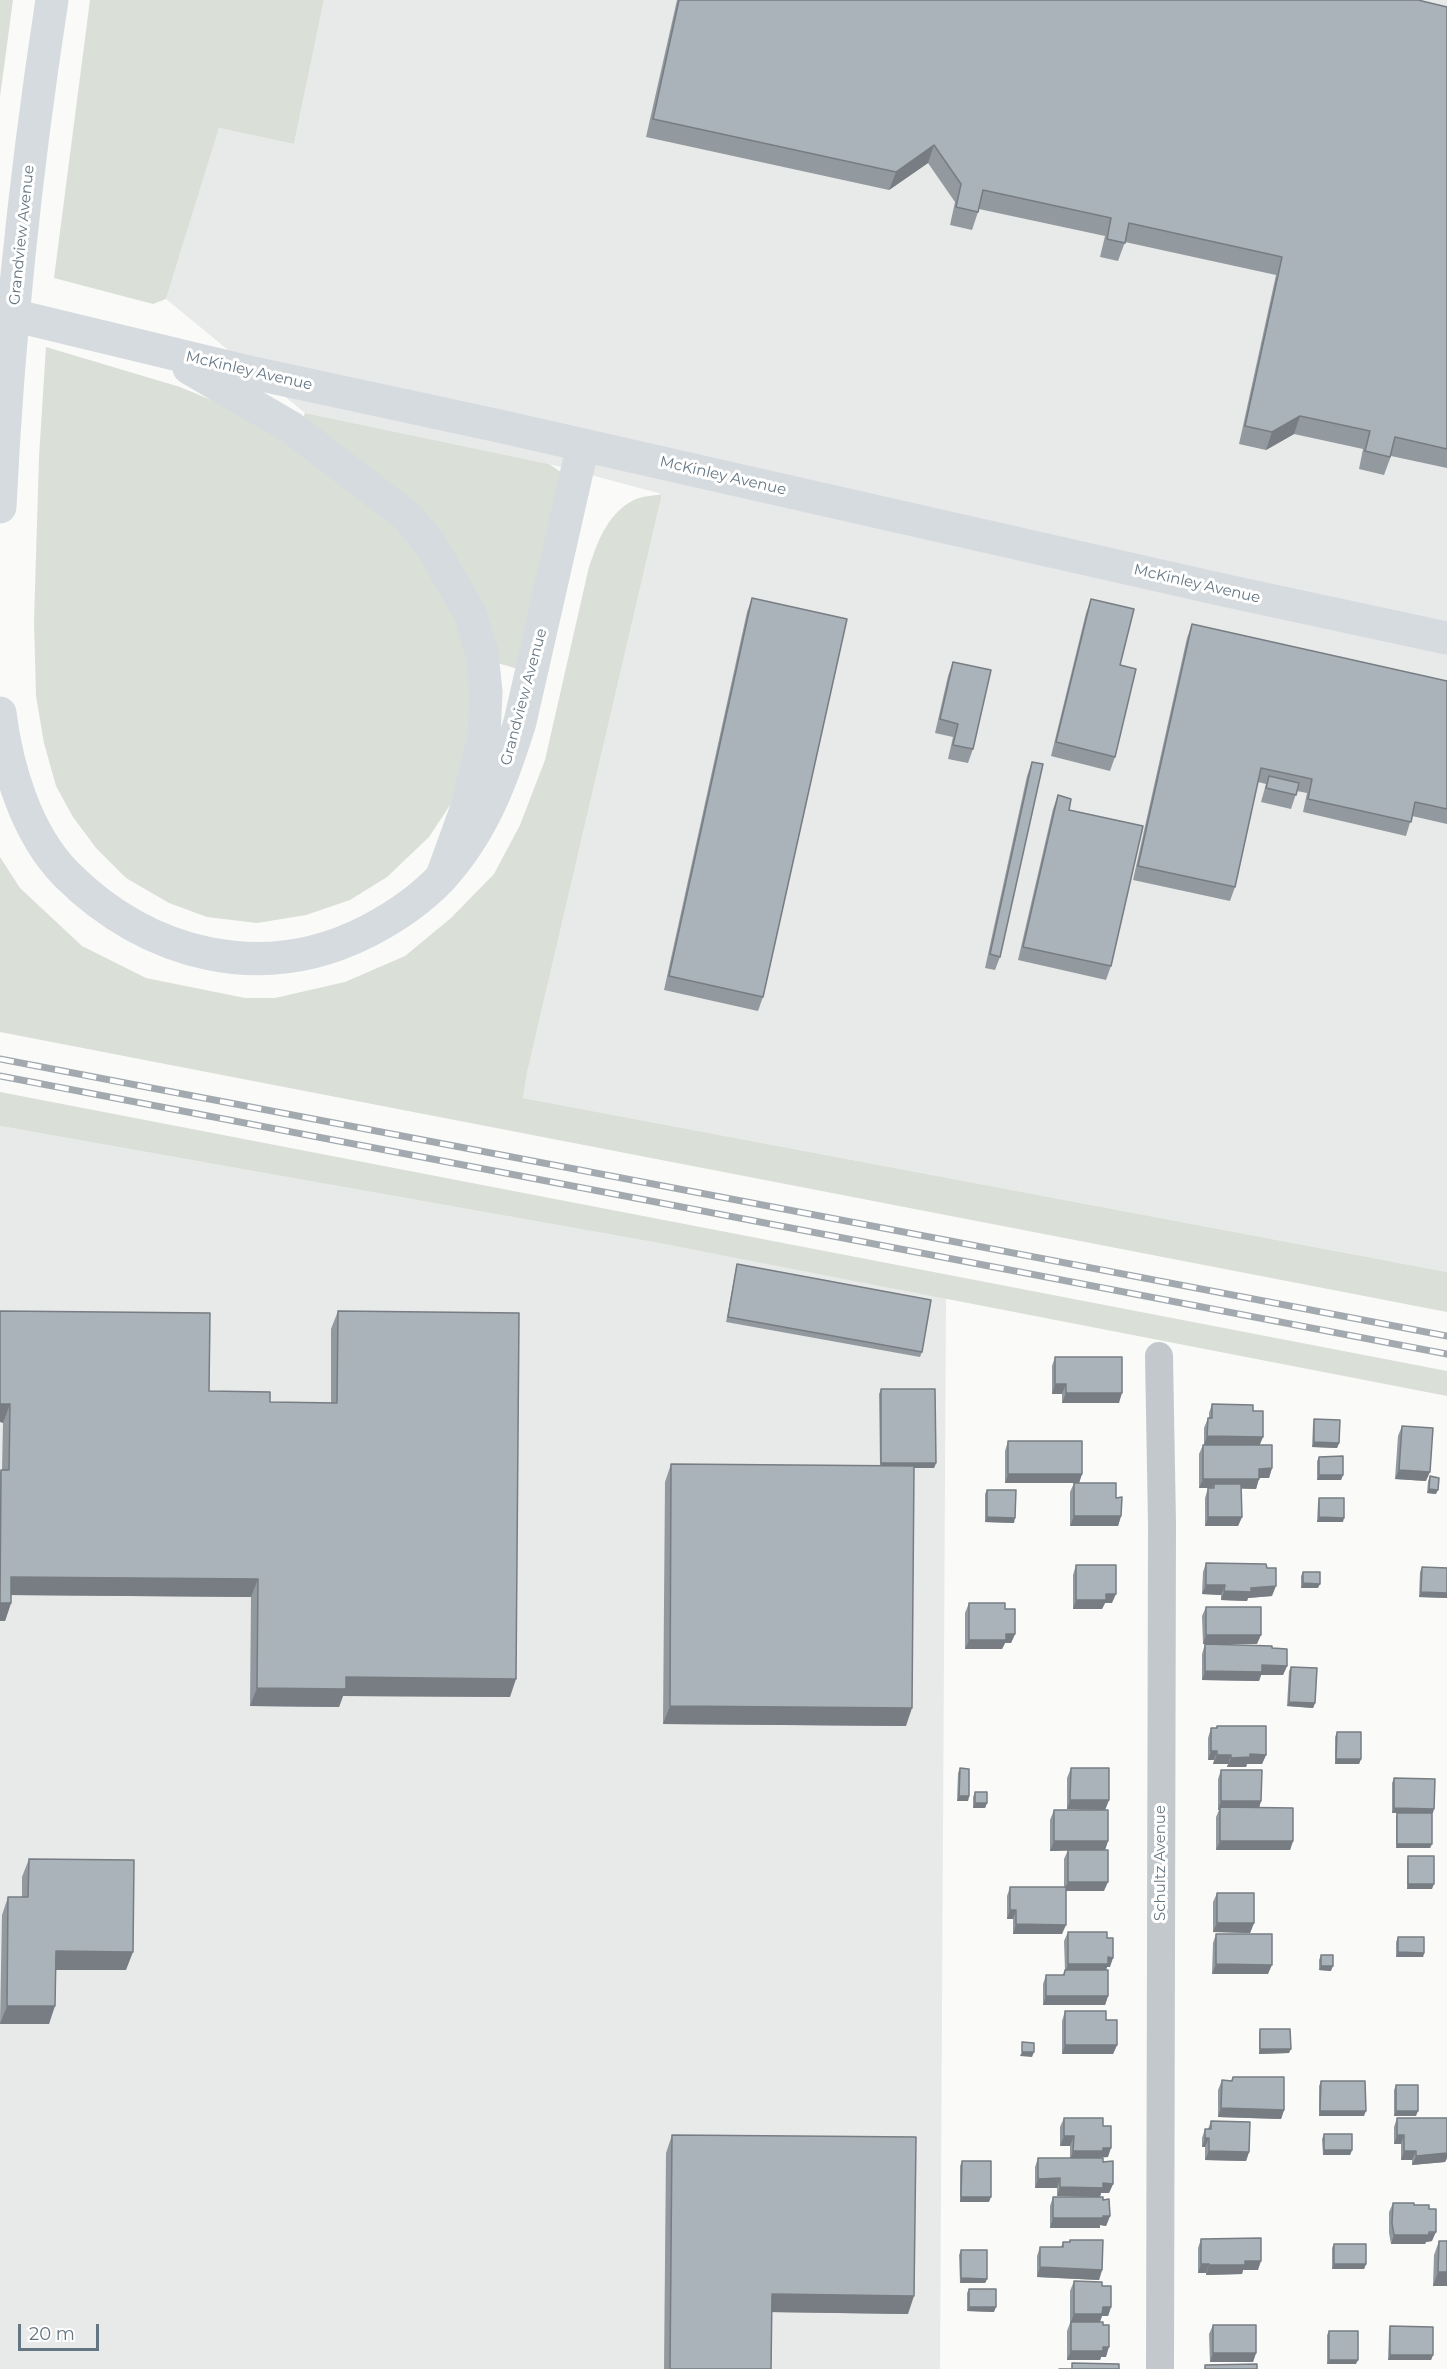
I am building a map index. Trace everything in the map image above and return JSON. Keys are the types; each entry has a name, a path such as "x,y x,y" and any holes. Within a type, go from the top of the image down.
{"main road":[{"name":"Grandview Avenue","path":"0,507 4,417 32,127 52,0"},
{"name":"McKinley Avenue","path":"0,312 253,373 583,445 1212,588 1447,638"},
{"path":"156,349 292,428 381,495 407,516 430,544 450,576 470,613 482,653 486,692 481,746 467,807 442,876"},
{"name":"Grandview Avenue","path":"0,713 15,782 27,813 45,845 65,873 98,901 148,934 187,948 254,960 300,955 335,947 398,915 442,876 490,808 507,765 532,674 583,445"}],"street":[{"name":"Schultz Avenue","path":"1160,1356 1162,1524 1160,2369"}],"shaded area":[{"path":"0,0 13,0 0,97"},
{"path":"90,0 324,0 294,144 219,128 166,299 153,304 54,278"},
{"path":"324,0 1447,0 1447,1272 523,1098 662,494 549,464 305,413 166,299 219,128 294,144"},
{"path":"46,347 180,387 238,411 377,505 423,553 472,654 476,706 454,799 429,837 387,877 350,900 306,915 257,923 207,917 169,903 126,878 96,848 73,817 56,786 44,743 36,696 34,621 39,457"},
{"path":"305,413 549,464 561,472 518,669 494,662 483,618 302,420"},
{"path":"662,494 523,1098 1447,1272 1447,1312 0,1032 0,857 20,888 82,946 146,978 245,998 275,998 345,982 405,956 451,918 494,874 520,825 545,760 588,571 599,541 610,521 625,506 640,498"},
{"path":"0,1092 1447,1371 1447,1396 659,1243 0,1126"},
{"path":"0,1126 659,1243 946,1297 940,2369 0,2369"}],"building":[{"path":"679,0 1418,0 1447,7 1447,449 1395,437 1390,457 1365,451 1370,431 1300,416 1272,432 1245,426 1282,257 1129,223 1125,243 1107,239 1111,218 983,190 978,212 956,207 961,184 934,145 896,172 653,119"},
{"path":"752,598 847,619 763,997 669,976"},
{"path":"1091,599 1134,609 1120,665 1136,669 1115,757 1056,742"},
{"path":"1192,624 1447,681 1447,809 1415,802 1411,822 1308,799 1312,779 1261,768 1235,887 1138,866"},
{"path":"953,662 991,670 973,749 953,745 958,724 940,719"},
{"path":"1032,762 1043,764 1000,957 990,954"},
{"path":"1269,776 1299,783 1296,795 1266,788"},
{"path":"1058,795 1071,799 1069,810 1143,826 1111,966 1023,947"},
{"path":"737,1264 931,1300 922,1352 728,1317"},
{"path":"0,1311 210,1313 209,1391 270,1392 270,1402 337,1403 338,1311 519,1313 516,1679 346,1677 346,1689 257,1688 258,1579 11,1577 11,1603 0,1603 1,1470 9,1470 10,1404 0,1404"},
{"path":"1055,1357 1122,1357 1122,1393 1066,1393 1066,1384 1055,1384"},
{"path":"881,1389 935,1389 936,1463 881,1463"},
{"path":"1212,1404 1253,1405 1253,1411 1263,1411 1263,1437 1207,1436 1208,1418 1212,1418"},
{"path":"1314,1419 1340,1420 1339,1443 1314,1442"},
{"path":"1402,1426 1433,1428 1430,1472 1399,1470"},
{"path":"1008,1441 1082,1441 1082,1474 1008,1474"},
{"path":"1203,1445 1272,1445 1272,1468 1259,1469 1259,1479 1203,1479"},
{"path":"1343,1456 1343,1475 1319,1475 1319,1457"},
{"path":"671,1464 914,1466 912,1708 670,1706"},
{"path":"1430,1476 1439,1478 1438,1490 1429,1489"},
{"path":"1074,1483 1116,1483 1116,1498 1122,1497 1121,1516 1074,1516"},
{"path":"1214,1484 1241,1484 1242,1517 1208,1517 1208,1488 1214,1488"},
{"path":"987,1490 1016,1490 1015,1518 987,1517"},
{"path":"1319,1498 1344,1498 1344,1518 1319,1517"},
{"path":"1206,1563 1266,1564 1267,1568 1276,1568 1276,1586 1251,1588 1251,1592 1224,1591 1225,1585 1206,1585"},
{"path":"1076,1565 1116,1565 1116,1594 1106,1594 1106,1600 1076,1600"},
{"path":"1422,1567 1447,1568 1447,1593 1421,1592"},
{"path":"1303,1572 1320,1572 1320,1584 1303,1583"},
{"path":"969,1603 1005,1603 1005,1609 1015,1609 1015,1634 1006,1634 1006,1640 969,1640"},
{"path":"1206,1607 1261,1607 1261,1635 1206,1635"},
{"path":"1205,1644 1272,1646 1272,1648 1287,1649 1287,1666 1262,1665 1262,1672 1205,1671"},
{"path":"1291,1667 1317,1668 1315,1703 1289,1702"},
{"path":"1217,1726 1266,1726 1266,1755 1250,1754 1250,1757 1231,1758 1231,1755 1217,1755 1217,1751 1211,1751 1211,1728 1217,1728"},
{"path":"1337,1732 1361,1732 1361,1759 1336,1759"},
{"path":"960,1768 969,1769 969,1796 959,1796"},
{"path":"1071,1768 1109,1768 1109,1800 1070,1800"},
{"path":"1221,1770 1262,1770 1261,1801 1221,1801"},
{"path":"1394,1778 1435,1779 1434,1809 1394,1808"},
{"path":"975,1792 987,1792 987,1803 975,1803"},
{"path":"1220,1807 1293,1808 1293,1841 1220,1841"},
{"path":"1054,1810 1108,1810 1108,1841 1054,1841"},
{"path":"1397,1813 1432,1813 1432,1844 1397,1844"},
{"path":"1068,1850 1108,1850 1108,1882 1068,1882"},
{"path":"1408,1856 1434,1856 1434,1884 1408,1884"},
{"path":"29,1859 134,1860 133,1952 56,1951 55,2006 7,2006 8,1897 28,1897"},
{"path":"1010,1887 1066,1887 1066,1925 1016,1924 1016,1910 1010,1910"},
{"path":"1217,1893 1254,1893 1254,1923 1217,1923"},
{"path":"1068,1932 1107,1932 1107,1938 1113,1938 1113,1958 1108,1957 1108,1964 1068,1964"},
{"path":"1216,1934 1272,1934 1272,1965 1216,1964"},
{"path":"1398,1937 1424,1937 1424,1953 1398,1952"},
{"path":"1321,1955 1333,1955 1333,1966 1321,1966"},
{"path":"1065,1970 1108,1970 1108,1996 1046,1996 1046,1975 1064,1975"},
{"path":"1065,2011 1106,2011 1106,2020 1117,2020 1117,2045 1065,2045"},
{"path":"1260,2029 1290,2029 1291,2049 1260,2049"},
{"path":"1022,2042 1034,2043 1034,2052 1022,2052"},
{"path":"1233,2077 1284,2077 1284,2110 1221,2108 1222,2080 1232,2081"},
{"path":"1321,2081 1365,2081 1366,2111 1320,2111"},
{"path":"1396,2085 1418,2085 1418,2111 1396,2111"},
{"path":"1064,2118 1103,2118 1103,2126 1111,2126 1111,2148 1103,2148 1103,2151 1073,2151 1074,2136 1064,2136"},
{"path":"1397,2118 1447,2118 1447,2153 1416,2156 1416,2151 1404,2151 1404,2135 1397,2135"},
{"path":"1211,2121 1250,2122 1249,2152 1209,2151 1209,2138 1205,2138 1205,2129 1211,2129"},
{"path":"1324,2134 1352,2134 1352,2150 1324,2150"},
{"path":"672,2135 916,2137 914,2296 772,2294 771,2369 670,2369"},
{"path":"1038,2158 1103,2158 1103,2162 1113,2161 1113,2184 1103,2183 1103,2188 1060,2187 1060,2178 1038,2179"},
{"path":"962,2161 991,2161 991,2197 961,2197"},
{"path":"1053,2197 1109,2199 1110,2216 1053,2218"},
{"path":"1393,2203 1429,2205 1429,2209 1436,2209 1436,2232 1429,2232 1429,2235 1394,2235"},
{"path":"1261,2238 1261,2261 1245,2261 1245,2265 1201,2264 1201,2239"},
{"path":"1070,2240 1103,2240 1102,2270 1040,2267 1040,2247 1063,2247 1063,2242 1070,2242"},
{"path":"1439,2241 1447,2241 1447,2272 1438,2272"},
{"path":"1334,2244 1366,2244 1366,2264 1334,2264"},
{"path":"961,2250 987,2250 987,2279 961,2278"},
{"path":"1074,2281 1102,2282 1102,2286 1111,2286 1111,2307 1103,2307 1102,2314 1074,2314"},
{"path":"969,2289 996,2289 996,2307 969,2307"},
{"path":"1071,2322 1103,2322 1103,2325 1109,2325 1109,2347 1103,2347 1103,2351 1071,2351"},
{"path":"1213,2325 1256,2325 1256,2353 1213,2353"},
{"path":"1390,2326 1433,2327 1433,2355 1390,2355"},
{"path":"1329,2331 1358,2331 1358,2360 1329,2360"},
{"path":"1072,2363 1119,2364 1119,2369 1072,2369"},
{"path":"1257,2364 1257,2369 1205,2369 1205,2365"}],"railway":[{"path":"0,1059 1447,1336"},
{"path":"0,1076 1447,1354"}]}
